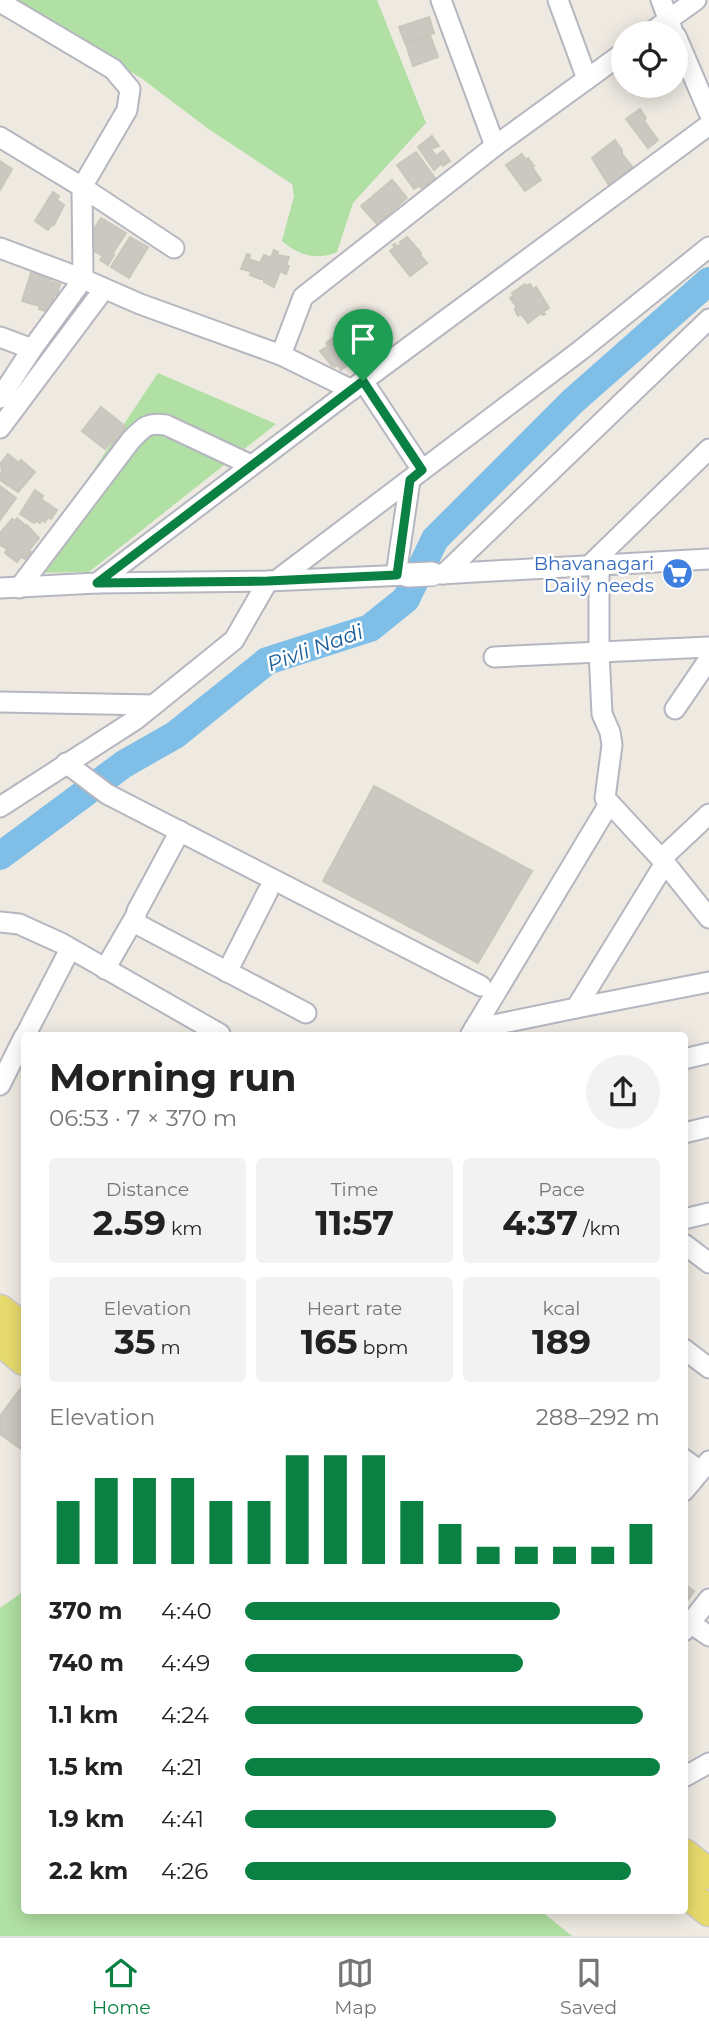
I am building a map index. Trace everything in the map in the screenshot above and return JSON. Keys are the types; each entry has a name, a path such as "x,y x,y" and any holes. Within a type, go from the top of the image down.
{"main road":[{"path":"0,1310 21,1327"},
{"path":"0,1340 21,1358"},
{"path":"688,1857 709,1874"},
{"path":"688,1894 709,1911"}],"street":[{"path":"441,0 495,146"},
{"path":"558,0 587,79"},
{"path":"661,0 669,21"},
{"path":"680,21 696,0"},
{"path":"0,2 113,69 130,89 127,110 82,187 83,279 0,398"},
{"path":"281,355 303,298 495,146 611,62"},
{"path":"688,65 709,113"},
{"path":"97,583 357,385 709,125"},
{"path":"0,137 174,248"},
{"path":"0,807 135,720 234,640 272,580 581,350 709,247"},
{"path":"0,248 140,304 357,385 416,475 402,575"},
{"path":"0,428 104,289"},
{"path":"438,574 709,319"},
{"path":"0,337 32,349"},
{"path":"10,588 145,426 154,423 166,425 251,465"},
{"path":"709,449 594,565 602,714 611,738 605,798 663,861 709,918"},
{"path":"10,588 97,583 438,574 709,559"},
{"path":"494,657 709,647"},
{"path":"675,709 709,659"},
{"path":"0,702 153,705"},
{"path":"66,763 107,794 481,986"},
{"path":"472,1032 609,804"},
{"path":"576,1009 663,861 709,814"},
{"path":"105,969 180,831"},
{"path":"227,972 268,891"},
{"path":"135,917 137,924 306,1013"},
{"path":"0,922 19,924 70,949 216,1032"},
{"path":"28,1032 70,949"},
{"path":"472,1032 709,982"},
{"path":"0,1084 21,1045"},
{"path":"688,1058 709,1053"},
{"path":"688,1132 709,1127"},
{"path":"688,1218 709,1213"},
{"path":"688,1247 709,1263"},
{"path":"688,1352 709,1368"},
{"path":"688,1483 698,1464"},
{"path":"688,1626 709,1599"},
{"path":"688,1627 709,1636"},
{"path":"688,1775 709,1763"}],"green space":[{"path":"11,0 377,0 426,123 353,203 337,252 322,256 308,255 282,241 294,196 292,184 210,130 141,78"},
{"path":"158,373 276,424 89,572 25,573"},
{"path":"21,1593 21,1914 545,1914 572,1936 0,1936 0,1608"}],"building":[{"path":"429,17 434,33 405,43 399,27"},
{"path":"430,35 438,57 413,66 406,44"},
{"path":"640,109 646,118 644,121 658,140 648,148 626,119"},
{"path":"432,136 439,146 431,149 436,156 443,151 450,161 443,166 442,163 434,170 418,147"},
{"path":"615,140 634,173 610,187 592,158"},
{"path":"416,152 435,178 421,188 419,186 414,189 397,165"},
{"path":"522,154 534,166 532,167 541,180 525,191 506,165"},
{"path":"0,161 12,169 0,190"},
{"path":"392,180 407,198 377,224 361,206"},
{"path":"53,192 59,196 57,200 64,205 54,225 48,230 35,221"},
{"path":"101,218 126,233 108,265 100,260 103,256 89,248 87,240"},
{"path":"130,237 148,247 129,278 111,267"},
{"path":"407,237 421,253 418,256 427,263 410,276 390,251 395,247 393,245 397,247"},
{"path":"274,250 278,252 277,255 289,257 286,265 289,266 286,274 280,271 274,287 264,282 264,279 250,275 251,271 241,269 247,254 250,255 249,259 260,263 264,255 271,258"},
{"path":"31,273 60,284 49,312 39,309 40,306 22,301"},
{"path":"525,284 530,284 533,289 536,287 549,308 543,312 545,314 541,313 528,323 521,314 518,316 516,306 510,298 514,295 512,293"},
{"path":"360,317 379,342 341,370 338,365 332,366 320,351 328,346 326,343"},
{"path":"101,407 125,426 112,445 113,439 105,449 82,431"},
{"path":"8,454 19,463 21,460 35,472 18,492 0,480 0,464"},
{"path":"0,486 16,498 0,520"},
{"path":"35,490 43,496 41,499 57,510 51,519 48,517 45,522 42,520 40,523 34,523 20,514"},
{"path":"17,518 25,525 24,529 27,525 39,538 25,559 21,557 17,562 5,553 7,549 0,545 0,533 12,519 15,521"},
{"path":"374,786 532,871 478,963 323,881"},
{"path":"21,1388 21,1449 0,1434 0,1416"},
{"path":"688,1587 694,1591 688,1599"}],"waterway":[{"name":"Pivli Nadi","path":"0,856 124,764 175,735 267,661 370,628 406,599 435,539 573,401 709,281"}],"place":[{"name":"Bhavanagari Daily needs","path":"677,574"}],"route":[{"path":"363,381 422,470 410,480 397,575 268,581 97,583 144,546 363,381"}]}
